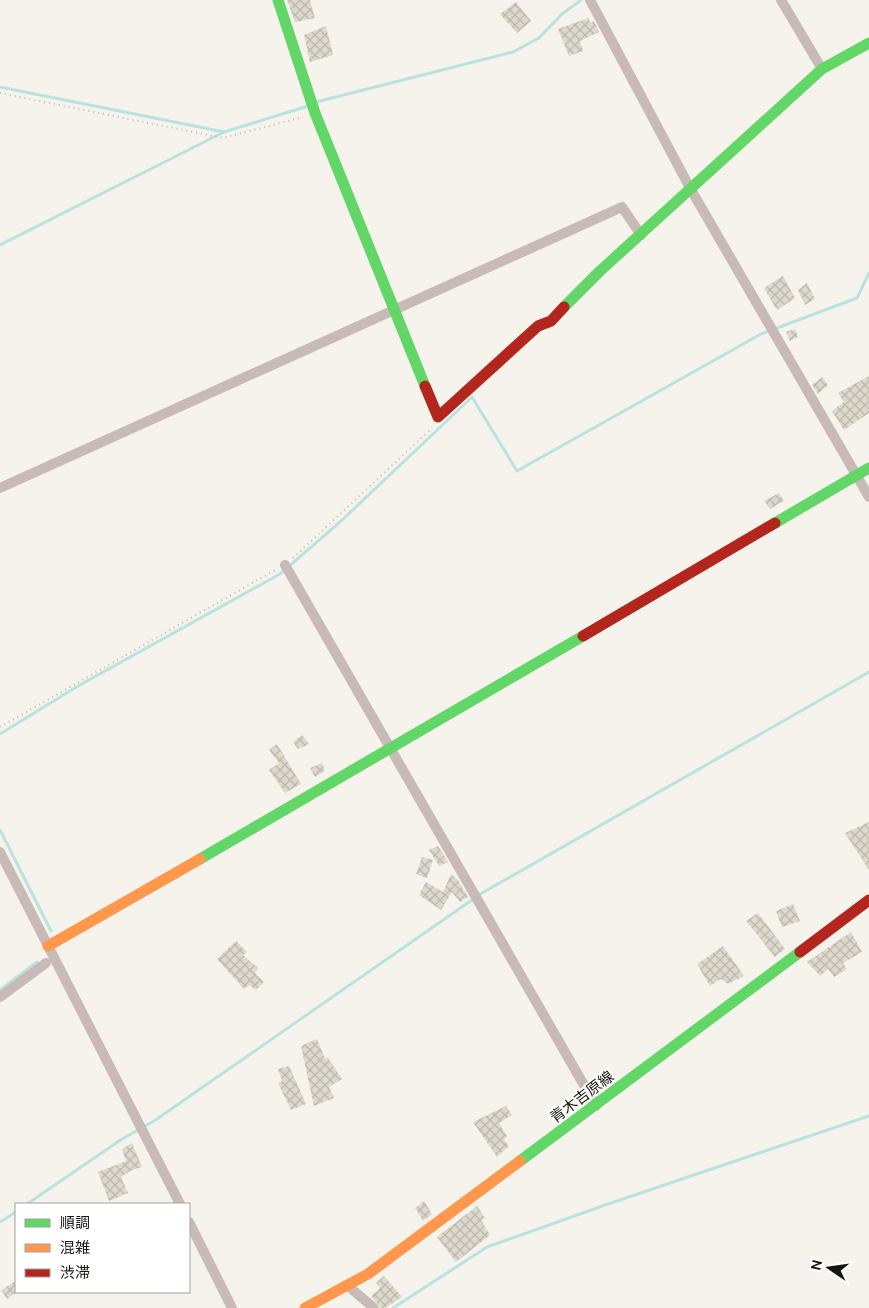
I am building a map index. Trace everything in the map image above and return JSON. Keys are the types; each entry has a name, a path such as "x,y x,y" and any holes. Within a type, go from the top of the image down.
{"street":[{"path":"278,0 315,113 393,310 438,417 538,326 551,321 600,271 822,69 869,43"},
{"path":"590,0 690,188 869,497"},
{"path":"781,0 822,69"},
{"path":"0,488 622,207 641,235"},
{"path":"48,946 869,468"},
{"path":"285,565 596,1106"},
{"path":"0,852 179,1203"},
{"name":"青木吉原線","path":"305,1308 368,1274 596,1106 869,900"},
{"path":"0,997 46,962"},
{"path":"190,1224 232,1308"},
{"path":"348,1286 374,1308"}],"path":[{"path":"0,93 223,138 315,113"},
{"path":"0,727 285,565 431,430 438,417"}],"building":[{"path":"287,0 310,0 315,18 295,22"},
{"path":"516,2 531,21 517,33 500,14"},
{"path":"588,18 591,23 594,21 599,32 580,41 583,51 569,56 558,29"},
{"path":"326,26 333,55 310,62 304,35"},
{"path":"783,276 795,298 777,310 764,288"},
{"path":"807,283 815,299 805,305 798,290"},
{"path":"795,329 798,337 790,341 786,332"},
{"path":"869,376 869,413 844,430 832,411 844,402 838,393"},
{"path":"822,377 828,385 818,394 812,385"},
{"path":"779,493 784,501 770,509 764,501"},
{"path":"302,735 309,744 298,749 293,742"},
{"path":"277,744 301,784 285,793 269,770 279,763 269,750"},
{"path":"322,763 325,771 315,777 310,768"},
{"path":"869,822 869,870 845,833"},
{"path":"438,846 448,862 439,866 429,850"},
{"path":"422,857 433,860 427,878 416,874"},
{"path":"451,874 458,880 468,897 460,902 452,892 441,910 419,895 426,882 443,892"},
{"path":"793,904 800,921 782,927 776,911"},
{"path":"758,913 785,949 775,957 746,921"},
{"path":"851,932 862,952 843,963 847,969 834,977 828,969 820,976 807,962"},
{"path":"236,941 247,952 243,955 258,968 255,973 264,982 256,990 249,985 244,989 217,959"},
{"path":"723,946 744,976 728,984 721,979 710,986 697,964"},
{"path":"317,1039 325,1059 328,1058 342,1079 329,1087 334,1098 314,1106 301,1046"},
{"path":"289,1066 306,1104 291,1110 278,1083 282,1081 278,1069"},
{"path":"599,1076 604,1086 596,1092 590,1082"},
{"path":"506,1106 512,1115 499,1123 507,1136 504,1140 509,1146 497,1157 473,1122"},
{"path":"132,1143 142,1167 130,1171 121,1177 128,1193 109,1201 98,1172 126,1161 122,1149"},
{"path":"424,1201 432,1214 423,1221 415,1208"},
{"path":"477,1206 485,1218 481,1220 490,1235 456,1262 437,1237"},
{"path":"384,1276 402,1297 385,1308 381,1308 371,1296 380,1288 376,1283"},
{"path":"15,1282 16,1293 7,1299 1,1290"}],"waterway":[{"path":"316,102 513,52 539,38 562,14 581,0"},
{"path":"0,87 224,132 308,106"},
{"path":"0,245 224,132"},
{"path":"0,734 78,686 280,574 340,522 472,397 517,471 761,334 857,298 869,273"},
{"path":"28,1203 122,1139 154,1121 482,893 869,672"},
{"path":"0,830 51,931"},
{"path":"0,990 37,962"},
{"path":"393,1308 487,1247 869,1116"},
{"path":"0,1222 15,1213"}],"traffic: fast":[{"path":"278,0 315,113 425,386"},
{"path":"564,307 600,271 822,69 869,43"},
{"path":"775,523 869,468"},
{"path":"200,859 583,636"},
{"path":"520,1161 800,952"}],"traffic: slow":[{"path":"48,946 200,859"},
{"path":"305,1308 368,1274 520,1161"}],"traffic: jam":[{"path":"425,386 438,417 538,326 551,321 564,307"},
{"path":"583,636 775,523"},
{"path":"800,952 869,900"}]}
